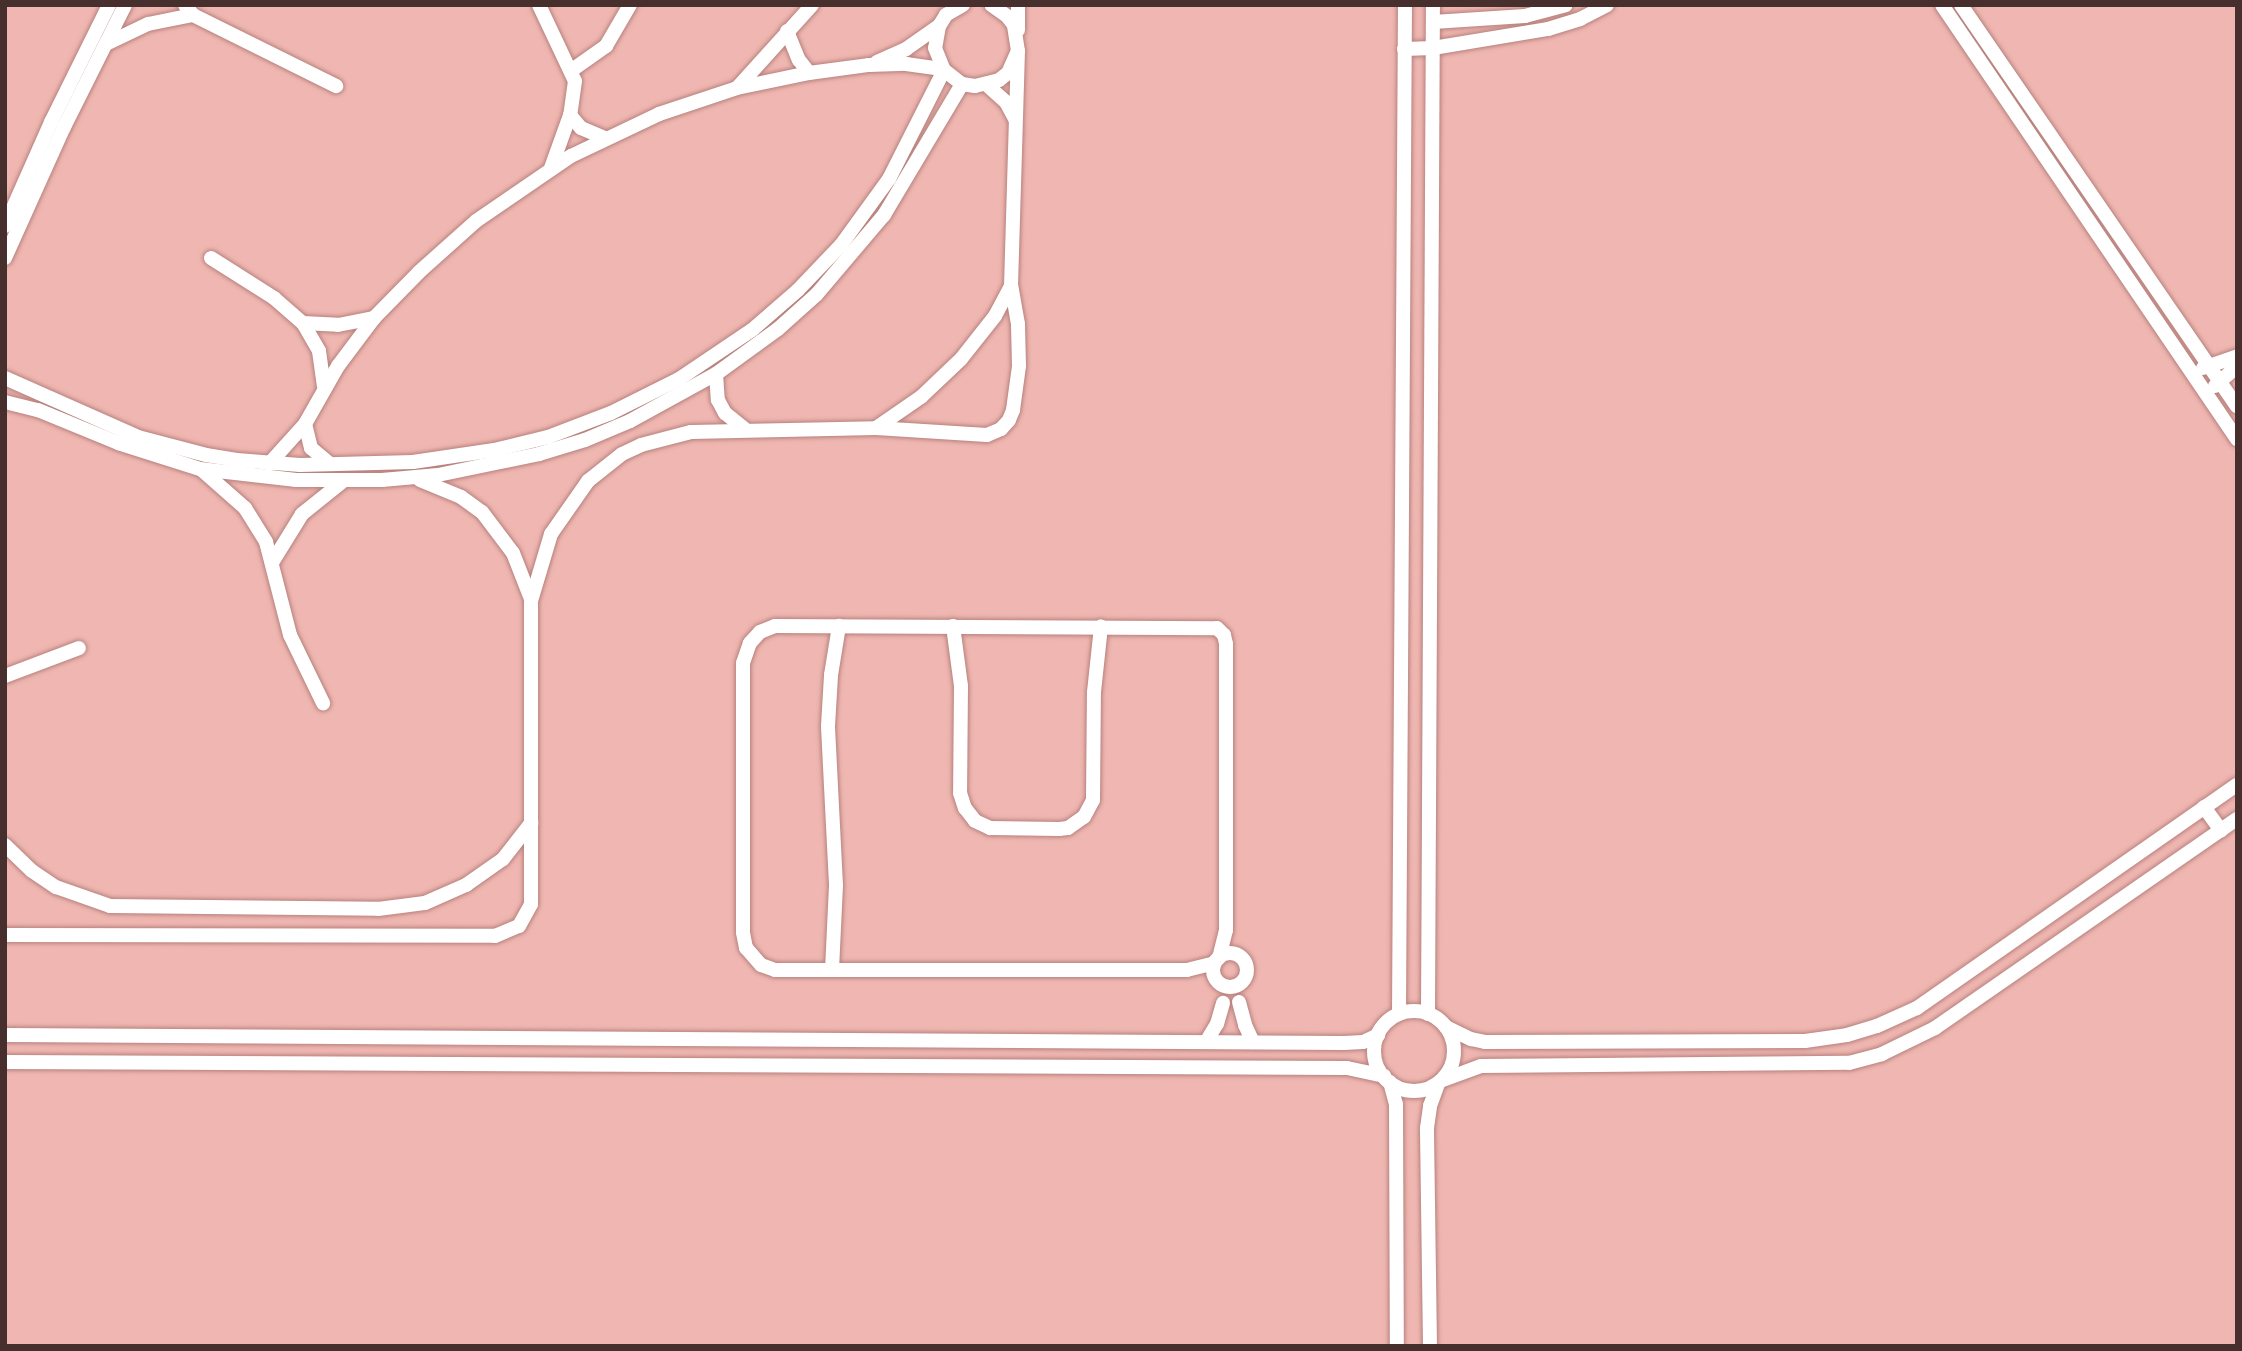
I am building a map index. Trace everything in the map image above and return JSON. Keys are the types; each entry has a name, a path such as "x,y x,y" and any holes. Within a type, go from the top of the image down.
{"street":[{"path":"97,5 99,25"},
{"path":"5,258 109,5"},
{"path":"5,226 11,200 105,44 125,5"},
{"path":"540,5 572,69 575,98 551,168"},
{"path":"572,69 606,46 630,5"},
{"path":"737,88 812,5"},
{"path":"991,5 1007,16 1018,35"},
{"path":"5,935 495,936 519,926 531,904 531,601 542,554 561,515 581,489 604,467 641,445 691,432 876,428 988,435 1001,429 1013,410 1019,366 1018,324 1011,286 1018,5"},
{"path":"1399,1014 1405,5"},
{"path":"1428,1014 1433,5"},
{"path":"1433,22 1525,16 1566,5"},
{"path":"1404,49 1433,48 1548,29 1580,19 1607,5"},
{"path":"1942,5 2237,439"},
{"path":"1961,5 2237,406"},
{"path":"869,65 906,49 939,26 959,6"},
{"path":"105,44 148,24 189,10 336,86"},
{"path":"5,402 38,410 118,443 203,462 269,464 380,464 454,457 548,437 611,413 678,379 727,349 799,290 841,245 892,173 943,70 935,48 939,26"},
{"path":"787,31 791,46 808,73"},
{"path":"269,464 305,424 324,386 374,318 447,246 506,198 604,138 659,114 737,88 808,73 869,65 906,64 943,70 962,84 987,85 1008,73 1018,51"},
{"path":"5,378 138,436 248,477 382,481 413,478 539,454 629,421 716,374 778,329 817,294 853,255 906,181 962,84"},
{"path":"987,85 1006,102 1017,122"},
{"path":"570,115 581,128 604,138"},
{"path":"892,173 906,181"},
{"path":"211,258 274,298 303,323 319,351 324,386"},
{"path":"876,428 921,397 961,359 995,316 1011,286"},
{"path":"303,323 338,325 374,318"},
{"path":"2193,374 2209,365 2237,356"},
{"path":"2205,392 2221,383 2237,366"},
{"path":"716,374 718,400 724,413 746,430"},
{"path":"629,421 641,445"},
{"path":"305,424 311,448 330,464"},
{"path":"203,462 245,508 256,525 273,561 279,600 290,635 323,703"},
{"path":"380,464 382,481"},
{"path":"413,478 461,497 482,512 513,553 531,601"},
{"path":"273,561 302,514 344,481"},
{"path":"832,970 835,873 828,726 831,675 839,626"},
{"path":"1237,955 1228,954 1217,960 1187,970 768,968 750,954 743,940 743,663 750,643 767,628 839,626 1212,626 1221,631 1226,639 1226,930 1217,960 1253,1042"},
{"path":"953,626 961,696 960,793 965,808 975,821 990,828 1059,829 1068,828 1084,817 1093,800 1093,725 1101,626"},
{"path":"5,676 79,648"},
{"path":"5,1035 1353,1043 1372,1040 1399,1014 1417,1012 1428,1014 1471,1040 1485,1042 1805,1041 1847,1035 1877,1026 1917,1008 2237,785"},
{"path":"2204,807 2221,830"},
{"path":"5,1062 1334,1068 1362,1070 1414,1091 1481,1066 1849,1063 1882,1054 1935,1028 2237,819"},
{"path":"5,845 32,871 56,887 110,906 378,909 425,903 466,886 503,859 531,824"},
{"path":"1206,1042 1229,991 1245,979 1247,970 1226,930"},
{"path":"1187,970 1229,991"},
{"path":"1430,1346 1427,1128 1430,1106 1454,1054 1446,1027"},
{"path":"1378,1035 1375,1052 1396,1104 1397,1346"}]}
